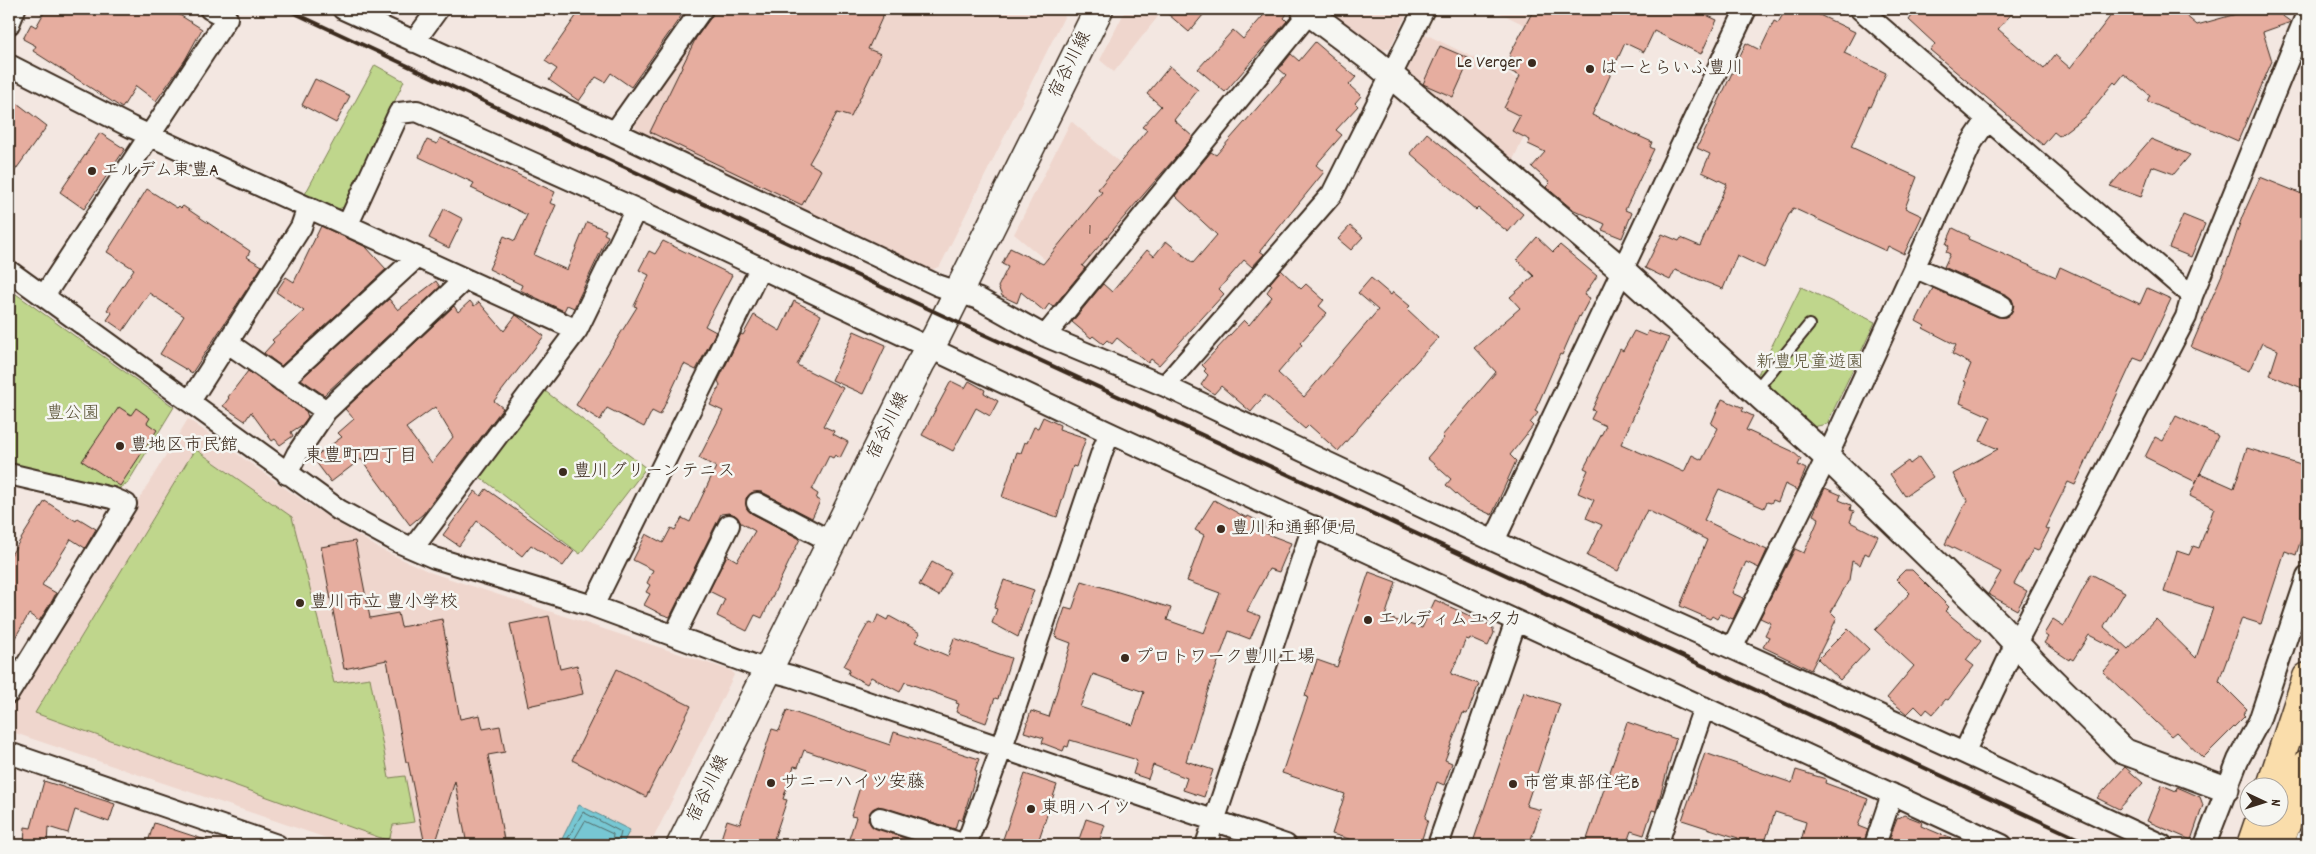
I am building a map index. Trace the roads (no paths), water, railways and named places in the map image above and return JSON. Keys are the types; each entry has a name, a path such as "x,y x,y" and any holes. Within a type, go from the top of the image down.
{"main road":[{"name":"宿谷川線","path":"681,845 1099,9"},
{"path":"2274,776 2304,687"},
{"path":"2279,845 2307,764"},
{"path":"2252,845 2258,826"}],"street":[{"path":"9,24 15,9"},
{"path":"44,296 227,18 210,9"},
{"path":"343,9 615,132 937,285 979,299 1045,336 1165,386 1494,541 1964,753 2162,845"},
{"path":"414,42 438,9"},
{"path":"615,132 702,9"},
{"path":"1165,386 1332,194 1424,9"},
{"path":"1494,541 1746,9"},
{"path":"1860,9 2192,296"},
{"path":"1045,336 1306,11 1391,76 1622,270 1827,457 2123,751 2226,789"},
{"path":"1964,753 2016,643 2186,317 2192,296 2307,13"},
{"path":"9,65 150,134 577,330"},
{"path":"348,224 399,113 417,111 636,209 1110,433 2002,845"},
{"path":"1732,648 1827,457 1972,142 1987,120"},
{"path":"190,401 301,227 308,207"},
{"path":"413,548 577,330 636,209"},
{"path":"282,381 417,257"},
{"path":"1914,267 2002,306"},
{"path":"593,606 760,269"},
{"path":"9,271 339,510 435,558 593,606 767,670 791,676 1002,747 1286,845"},
{"path":"287,474 297,454 326,411 465,279"},
{"path":"228,343 326,411"},
{"path":"880,818 966,845 1002,747 1110,433"},
{"path":"9,474 112,498 126,504 9,692"},
{"path":"757,503 832,542"},
{"path":"674,636 729,525"},
{"path":"1206,845 1313,526"},
{"path":"2205,845 2238,760 2258,721 2307,577"},
{"path":"1438,845 1516,620"},
{"path":"1657,845 1704,707"},
{"path":"9,753 277,845"},
{"path":"1875,845 1892,794"},
{"path":"2305,845 2307,838"}],"lane":[{"path":"1755,391 1809,325"}],"water":[{"path":"579,805 630,830 622,845 559,845"}],"railway":[{"path":"286,9 946,317 2092,845"}],"place":[{"name":"Le Verger","path":"1532,63"},
{"name":"はーとらいふ豊川","path":"1590,69"},
{"name":"エルデム東豊A","path":"92,171"},
{"name":"豊地区市民館","path":"120,446"},
{"name":"豊川グリーンテニス","path":"563,472"},
{"name":"豊川和通郵便局","path":"1221,529"},
{"name":"豊川市立 豊小学校","path":"300,603"},
{"name":"エルディムユタカ","path":"1368,620"},
{"name":"プロトワーク豊川工場","path":"1125,658"},
{"name":"サニーハイツ安藤","path":"771,783"},
{"name":"市営東部住宅B","path":"1513,784"},
{"name":"東明ハイツ","path":"1031,809"}],"district":[{"name":"東豊町四丁目","path":"361,457"}],"park label":[{"name":"新豊児童遊園","path":"1810,363"},
{"name":"豊公園","path":"73,414"}]}
